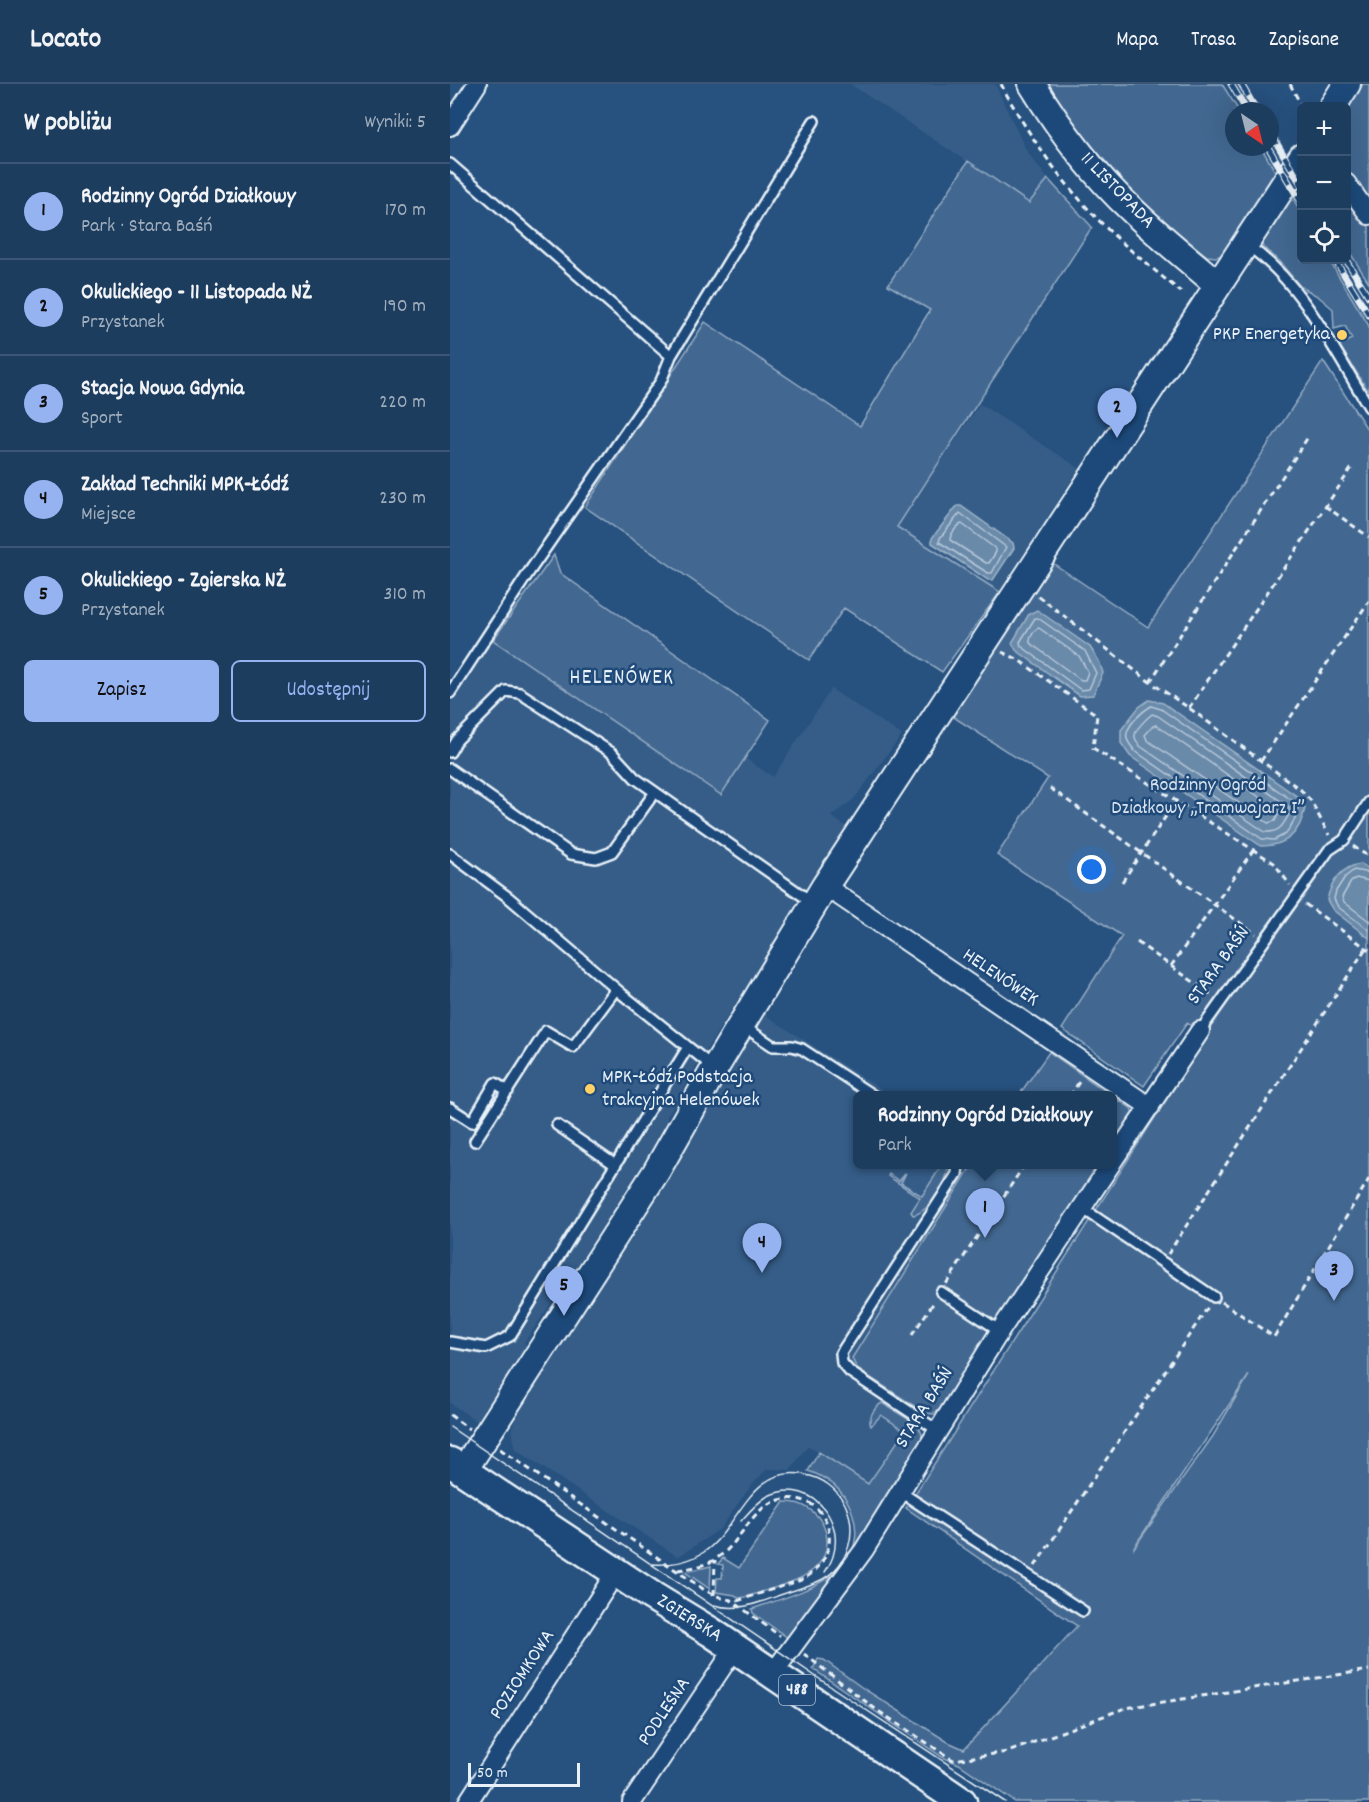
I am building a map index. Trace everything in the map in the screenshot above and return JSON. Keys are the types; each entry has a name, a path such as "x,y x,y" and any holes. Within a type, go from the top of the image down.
{"main road":[{"name":"ZGIERSKA","path":"457,1466 773,1673 962,1802"}],"street":[{"path":"450,126 477,84"},
{"name":"11 LISTOPADA","path":"1032,84 1062,129 1113,191 1133,212 1217,284"},
{"path":"1336,102 1347,84"},
{"path":"457,1466 656,1172 816,892 1297,164"},
{"path":"1351,189 1369,215"},
{"name":"HELENÓWEK","path":"816,892 1150,1107"},
{"name":"STARA BAŚŃ","path":"1117,1156 1200,1031"},
{"name":"STARA BAŚŃ","path":"773,1673 858,1559 1000,1331 1108,1169"},
{"name":"POZIOMKOWA","path":"468,1802 616,1572"},
{"name":"PODLEŚNA","path":"632,1802 735,1648"}],"lane":[{"path":"450,693 529,572 661,381 671,356 814,121"},
{"path":"450,164 671,356"},
{"path":"1244,243 1268,259 1299,295 1369,407"},
{"path":"450,752 457,740 506,691 520,693 612,753 635,778 655,792 816,892"},
{"path":"450,769 571,854 596,858 612,852 655,792"},
{"name":"STARA BAŚŃ","path":"1200,1031 1329,850 1344,840 1369,802"},
{"path":"450,854 508,897 715,1068"},
{"path":"475,1141 546,1031 573,1047 616,988"},
{"path":"741,1024 773,1046 792,1046 802,1049 868,1091"},
{"path":"450,1342 486,1348 510,1336 688,1047"},
{"path":"450,1108 472,1122 495,1083 508,1090"},
{"path":"557,1125 614,1164"},
{"path":"938,1430 850,1372 841,1358 842,1349 957,1174 958,1169"},
{"path":"1082,1208 1214,1297"},
{"path":"941,1292 1000,1331"},
{"path":"899,1491 1083,1611"}],"path":[{"path":"1001,84 1010,102 1051,163 1085,204 1116,237 1180,292"},
{"path":"1290,84 1299,102"},
{"path":"1150,682 1308,437"},
{"path":"1189,708 1353,466"},
{"path":"1325,506 1369,537"},
{"path":"1032,591 1150,682 1301,790 1311,801 1332,839 1329,850"},
{"path":"1261,762 1369,601"},
{"path":"995,648 1017,659 1097,715 1094,748 1274,863 1288,880 1296,897 1367,949 1163,1262"},
{"path":"1050,788 1265,940"},
{"path":"1122,882 1176,801"},
{"path":"1344,840 1369,857"},
{"path":"1171,966 1254,849"},
{"path":"1137,942 1221,1001"},
{"path":"912,1335 1022,1169"},
{"path":"1028,1575 1214,1297 1274,1338 1369,1179"},
{"path":"450,1415 476,1433"},
{"path":"496,1446 714,1595 734,1602 878,1711 953,1760 1008,1752 1125,1708 1369,1670"},
{"path":"676,1570 704,1565 716,1560 758,1512 766,1505 778,1500 790,1498 805,1502 818,1511 827,1524 829,1532 829,1549 819,1568 812,1575 734,1602"},
{"path":"714,1595 716,1560"}],"shaded area":[{"path":"850,84 995,84 1026,150 1048,179 1029,203"},
{"path":"980,404 1079,468 1000,592 896,527"},
{"path":"493,640 721,795 745,758 773,777 831,689 902,735 854,799 831,816 851,830 834,857 823,866 701,1058 667,1117 667,1134 524,1343 530,1348 481,1424 450,1403 450,704"},
{"path":"762,1013 884,1091 853,1091 853,1169 969,1169 854,1353 901,1384 882,1414 906,1430 868,1486 808,1446 790,1470 767,1469 750,1487 720,1529 678,1557 515,1449 512,1427 522,1404 679,1158"}],"green space":[{"path":"1041,84 1222,84 1233,102 1225,102 1225,156 1266,156 1279,178 1224,255 1207,256 1163,221 1110,170 1085,142"},
{"path":"1363,84 1369,84 1369,205 1351,178 1351,104"},
{"path":"968,161 1029,203 1048,179 1092,227 897,527 1000,592 942,672 844,608 809,660 585,507 705,322 860,426 930,310 888,285"},
{"path":"1291,195 1297,206 1297,264 1331,264 1369,326 1369,392 1339,345 1352,339 1345,326 1334,329 1333,309 1319,297 1300,286 1278,260 1261,245 1261,240"},
{"path":"1351,205 1369,227 1369,283 1351,254"},
{"name":"Rodzinny Ogród Działkowy „Tramwajarz I”","path":"1323,361 1369,432 1369,1802 1015,1802 959,1764 942,1757 813,1669 818,1659 824,1660 864,1689 948,1742 964,1749 1077,1626 906,1508 1207,1036 1187,1023 1144,1086 1062,1029 1122,936 997,855 1048,778 952,716 1051,562 1148,627","holes":["1249,1375 1213,1436 1134,1548"]},
{"path":"554,555 560,573 770,720 721,795 493,640"},
{"path":"1049,1052 1105,1091 1022,1091"},
{"path":"1117,1099 1131,1108 1134,1115 1117,1142"},
{"path":"939,1169 947,1169 937,1195 919,1213 913,1215 911,1212 920,1198 888,1176 889,1174 899,1181 906,1173 901,1183 922,1196"},
{"path":"970,1169 1100,1169 945,1405 933,1414 925,1413 857,1369 852,1358"},
{"path":"882,1403 918,1425 922,1434 920,1446 845,1566 788,1638 753,1613 752,1609 810,1588 828,1578 843,1565 852,1550 856,1532 851,1509 844,1496 834,1485 808,1471 819,1452 868,1484 905,1431 881,1415 871,1426 872,1413"},
{"path":"784,1502 797,1503 808,1508 824,1526 827,1537 822,1560 813,1570 798,1579 747,1597 738,1598 735,1595 716,1592 717,1578 722,1578 723,1565 718,1564 723,1558 739,1568"},
{"path":"711,1566 710,1589 685,1572"}],"water":[{"path":"957,506 961,506 1013,543 1014,548 993,580 988,580 932,543 932,538"},
{"path":"1037,610 1090,647 1103,673 1093,695 1080,696 1016,650 1012,643 1029,614"},
{"path":"1149,700 1163,703 1298,797 1305,808 1296,831 1278,844 1261,846 1130,756 1121,743 1121,730 1139,707"},
{"path":"1361,864 1369,869 1369,938 1333,910 1327,900 1338,876 1348,868"}],"tram line":[{"path":"450,1427 818,1678 1005,1802"},
{"path":"652,1564 679,1562 704,1552 716,1541 759,1487 772,1478 787,1474 812,1476 829,1485 838,1494 849,1514 851,1536 845,1556 832,1573 813,1584 756,1604 731,1608 714,1605"},
{"path":"741,1521 768,1496 785,1491 801,1493 815,1500 825,1510 833,1524 835,1540 833,1556 825,1572"}],"railway":[{"path":"1231,84 1242,102"},
{"path":"1241,84 1252,102"},
{"path":"1279,147 1297,178"},
{"path":"1273,156 1297,196"},
{"path":"1337,264 1369,315"},
{"path":"1348,264 1369,297"}],"place":[{"name":"PKP Energetyka","path":"1342,335"},
{"name":"Okulickiego - 11 Listopada NŻ","path":"1117,438"},
{"name":"MPK-Łódź Podstacja trakcyjna Helenówek","path":"590,1089"},
{"name":"Rodzinny Ogród Działkowy","path":"985,1238"},
{"name":"Zakład Techniki MPK-Łódź","path":"762,1273"},
{"name":"Stacja Nowa Gdynia","path":"1334,1301"},
{"name":"Okulickiego - Zgierska NŻ","path":"564,1316"}],"district":[{"name":"HELENÓWEK","path":"622,679"}]}
